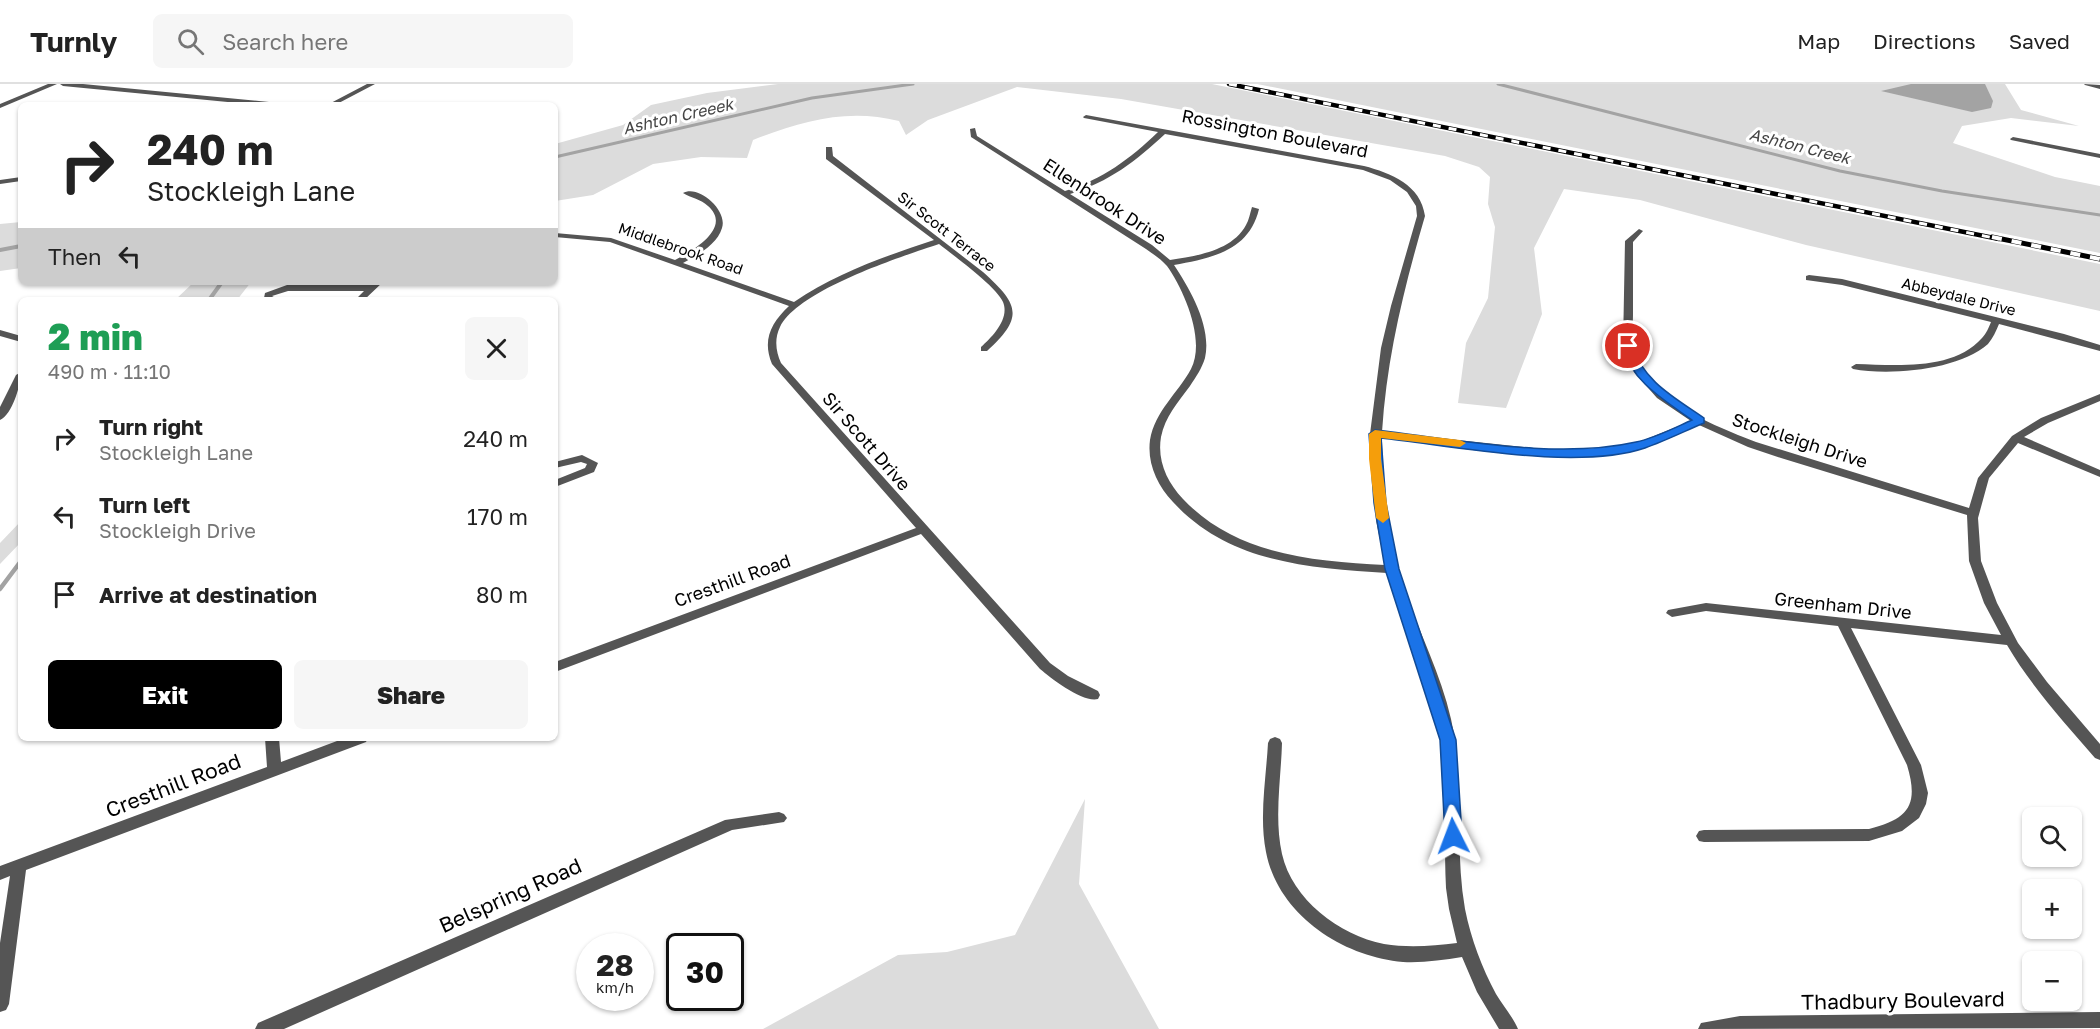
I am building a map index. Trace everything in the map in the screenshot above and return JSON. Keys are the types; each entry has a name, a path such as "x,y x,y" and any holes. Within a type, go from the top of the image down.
{"street":[{"path":"0,106 54,84"},
{"path":"63,84 248,102"},
{"path":"336,102 372,84"},
{"path":"2087,84 2100,87"},
{"name":"Rossington Boulevard","path":"1086,117 1364,168 1398,182 1417,200 1421,216 1385,343 1375,434 1380,503 1392,569 1448,740 1457,908 1467,949 1480,980 1509,1029"},
{"name":"Ellenbrook Drive","path":"973,129 974,136 989,147 1149,247 1168,263 1200,328 1203,348 1198,365 1163,418 1156,435 1154,453 1158,469 1167,487 1181,506 1223,537 1250,548 1309,563 1392,569"},
{"path":"1064,194 1096,184 1120,171 1165,130"},
{"path":"2013,139 2100,156"},
{"name":"Sir Scott Terrace","path":"829,149 829,157 991,282 1007,302 1006,320 1002,330 984,349"},
{"path":"0,182 18,179"},
{"path":"676,263 711,240 719,225 717,212 712,206 704,199 687,193"},
{"path":"1168,263 1208,255 1235,242 1251,227 1255,209"},
{"name":"Stockleigh Drive","path":"1639,231 1629,241 1628,346 1631,359 1652,386 1700,421 1772,451 1971,512"},
{"name":"Middlebrook Road","path":"558,235 611,240 794,305"},
{"name":"Sir Scott Drive","path":"938,242 868,268 794,305 783,316 773,332 771,345 777,364 1047,668 1063,680 1093,695"},
{"name":"Abbeydale Drive","path":"1809,278 1842,282 2100,348"},
{"path":"361,297 374,285"},
{"path":"268,297 283,289 370,288"},
{"path":"1856,368 1922,365 1962,356 1987,339 1996,321"},
{"path":"0,333 18,338"},
{"path":"0,417 18,380"},
{"path":"2100,397 2033,427 2016,438 1985,473 1971,512 1971,540 1975,566 1997,616 2011,641 2073,724 2100,754"},
{"path":"1375,434 1543,452 1592,453 1641,445 1700,421"},
{"path":"2016,438 2100,474"},
{"path":"558,464 582,458 592,463 591,470 585,474 558,483"},
{"name":"Cresthill Road","path":"558,661 923,530"},
{"name":"Greenham Drive","path":"1672,613 1706,607 2011,641"},
{"path":"1704,836 1869,835 1893,830 1909,820 1920,805 1922,786 1914,765 1843,624"},
{"path":"272,741 274,770"},
{"name":"Cresthill Road","path":"0,873 353,741"},
{"path":"1275,742 1275,861 1285,885 1302,906 1321,924 1367,947 1401,954 1467,949"},
{"name":"Belspring Road","path":"264,1029 668,850 730,825 779,818"},
{"path":"0,1004 19,865"},
{"name":"Thadbury Boulevard","path":"1707,1029 1740,1024 2100,1020"}],"shaded area":[{"path":"778,84 1212,84 2100,264 2100,311 1806,245 1640,200 1564,189 1534,248 1542,314 1506,408 1458,403 1466,343 1488,298 1495,227 1488,204 1490,177 1479,167 1445,156 1121,99 1017,87 928,120 906,135 899,121 880,117 843,116 807,122 753,140 747,158 701,157 653,164 593,195 558,201 558,143 623,125 651,105 707,93"},
{"path":"1257,84 2005,84 2021,110 2079,126 2011,118 1962,126 1953,143 2055,177 2100,186 2100,253"},
{"path":"1911,84 1985,84 1993,101 1991,108 1972,112 1881,91"},
{"path":"18,222 18,268 0,271 0,224"},
{"path":"191,285 249,285 239,297 178,297"},
{"path":"18,524 18,545 0,564 0,543"},
{"path":"1085,799 1079,884 1159,1029 763,1029 898,955 947,952 1015,935"}],"waterway":[{"name":"Ashton Creeek","path":"558,156 812,98 913,84"},
{"name":"Ashton Creek","path":"1498,84 1840,171 1942,191 2100,215"},
{"name":"Ashton Creeek","path":"0,250 18,247"},
{"path":"211,297 220,285"},
{"path":"0,589 18,565"}],"railway":[{"path":"1229,84 1999,239"},
{"path":"1992,237 2100,259"}],"slow traffic":[{"path":"1383,518 1375,459 1375,434 1460,443"}],"route":[{"path":"1453,836 1448,740 1438,701 1392,569 1380,503 1375,459 1375,434 1571,454 1617,450 1641,445 1660,440 1700,421 1652,386 1631,359 1628,346"}]}
